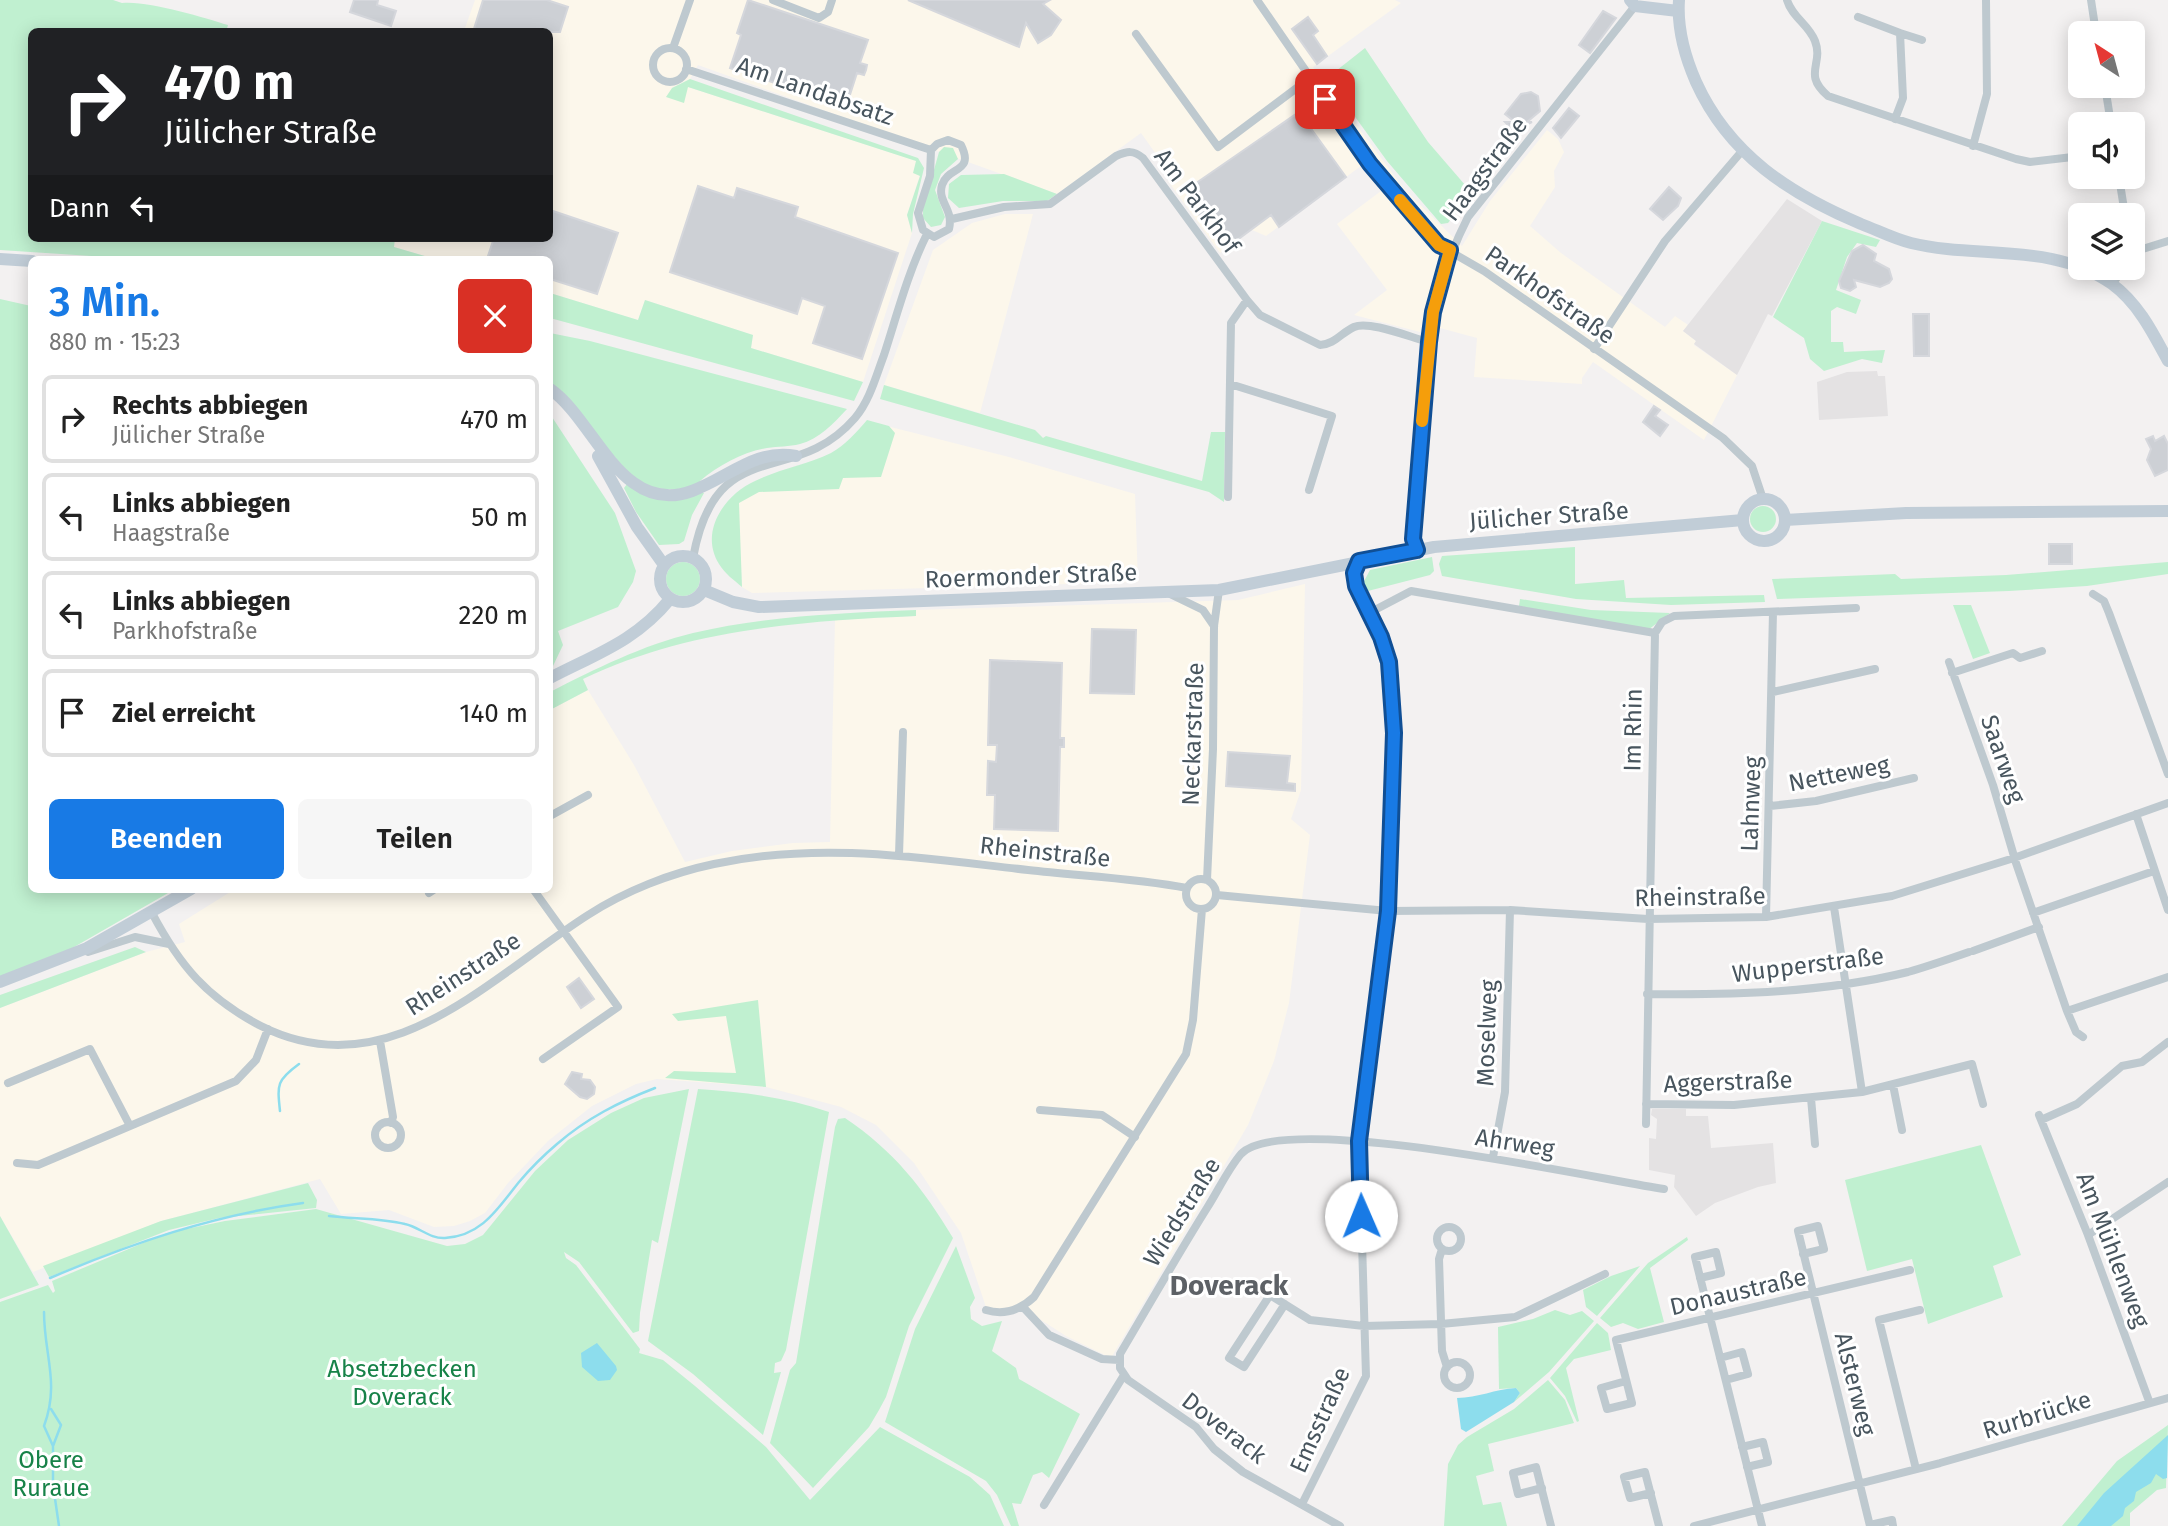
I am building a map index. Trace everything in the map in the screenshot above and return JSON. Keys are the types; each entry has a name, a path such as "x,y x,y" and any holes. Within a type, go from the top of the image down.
{"main road":[{"path":"1632,3 1679,5 1686,60 1712,114 1742,151 1792,191 1899,240 1949,249 2066,262 2112,284 2132,303 2168,361"},
{"path":"0,259 28,261"},
{"path":"553,392 576,415 623,475 642,488 663,495 694,491 737,467 779,452 796,456"},
{"path":"553,400 591,444 637,527 664,565"},
{"path":"1763,499 1780,506 1785,520 1779,535 1764,541 1749,535 1743,520 1748,506 1763,499"},
{"path":"1785,520 1906,513 2168,511"},
{"name":"Jülicher Straße","path":"1359,561 1417,550 1743,520"},
{"path":"677,556 693,558 704,568 704,590 693,601 677,602 670,599 664,594 659,579 664,565 677,556"},
{"name":"Roermonder Straße","path":"704,590 733,602 759,607 1168,593 1219,590 1317,572 1359,561"},
{"path":"553,676 624,641 647,625 670,599"},
{"path":"0,982 64,959 184,893"}],"street":[{"path":"673,48 690,0"},
{"path":"773,0 819,18 828,12 832,0"},
{"name":"Parkhofstraße","path":"1257,0 1384,182 1439,245 1736,448 1752,466 1763,499"},
{"path":"1787,0 1790,9 1815,40 1817,48 1814,77 1818,87 1834,99 1973,146 2030,162 2068,158"},
{"path":"1973,146 1986,94 1986,0"},
{"path":"2091,0 2094,21"},
{"name":"Haagstraße","path":"1417,550 1413,539 1429,342 1433,312 1450,250 1468,217 1632,3"},
{"path":"1858,17 1922,40"},
{"path":"1895,119 1903,98 1900,33"},
{"path":"1136,34 1218,147 1310,78"},
{"path":"673,48 684,55 687,69 681,77 672,82 664,81 656,75 653,65 655,56 662,50 673,48"},
{"name":"Am Landabsatz","path":"687,69 931,150 942,142 954,141 961,145 965,154 963,166 950,175 942,186 942,196 952,219"},
{"path":"931,150 930,176 918,213 920,225 927,234 934,237 949,229 952,219"},
{"name":"Am Parkhof","path":"952,219 1004,207 1050,204 1116,156 1127,151 1135,152 1143,158 1260,315 1320,345 1328,345 1355,326 1366,325 1429,342"},
{"path":"1594,349 1665,242 1742,151"},
{"path":"693,558 702,521 727,482 760,466 796,456 825,443 857,416 873,388 927,234"},
{"path":"2145,248 2168,241"},
{"path":"2112,284 2115,280"},
{"path":"1227,497 1231,323 1247,300"},
{"path":"1230,384 1332,416 1309,490"},
{"name":"Emsstraße","path":"1303,1504 1366,1376 1359,1141 1388,911 1393,721 1389,662 1356,586 1354,573 1359,561"},
{"name":"Neckarstraße","path":"1207,880 1213,749 1214,626 1219,590"},
{"path":"1368,613 1411,591 1655,633 1662,622 1674,616 1856,608"},
{"path":"1168,593 1203,610 1214,626"},
{"path":"2093,594 2104,601 2168,774"},
{"name":"Lahnweg","path":"1766,917 1773,612"},
{"name":"Im Rhin","path":"1646,1124 1655,633"},
{"path":"1952,673 2012,653 2020,658 2042,651"},
{"name":"Saarweg","path":"1949,662 1993,785 2014,858 2067,1011 2076,1032 2082,1037"},
{"path":"1773,692 1875,669"},
{"path":"899,855 903,732"},
{"name":"Netteweg","path":"1770,806 1816,801 1914,778"},
{"path":"553,814 589,795"},
{"name":"Rheinstraße","path":"1217,895 1295,900 1388,911 1510,910 1648,919 1766,917 1892,896 2014,858 2168,803"},
{"path":"2136,814 2168,910"},
{"name":"Rheinstraße","path":"152,913 169,944 213,997 232,1011 268,1029 292,1038 325,1043 380,1041 439,1018 563,931 615,899 711,864 824,850 899,855 1187,888 1197,880 1207,880"},
{"path":"2034,913 2154,871"},
{"path":"1187,888 1188,902 1197,909 1212,905 1217,895 1216,889 1207,880"},
{"path":"536,893 618,1007 542,1059"},
{"path":"1834,907 1861,1092"},
{"path":"986,1310 995,1313 1011,1312 1023,1307 1034,1297 1186,1054 1193,1020 1202,909"},
{"name":"Moselweg","path":"1493,1157 1505,1092 1510,910"},
{"name":"Wupperstraße","path":"1647,994 1775,992 1845,983 1908,972 2039,927"},
{"path":"64,959 135,937 169,944"},
{"path":"2067,1011 2168,978"},
{"path":"17,1163 38,1165 236,1081 256,1060 268,1029"},
{"path":"380,1041 393,1117 391,1123"},
{"name":"Am Mühlenweg","path":"2148,1401 2088,1235 2040,1117 2077,1104 2122,1066 2142,1062 2168,1042"},
{"path":"8,1083 90,1049 130,1126"},
{"name":"Aggerstraße","path":"1646,1104 1734,1105 1861,1092 1972,1064 1983,1104"},
{"path":"1894,1085 1902,1130"},
{"name":"Aggerstraße","path":"1811,1098 1815,1144"},
{"path":"1040,1110 1102,1115 1135,1137"},
{"name":"Ahrweg","path":"1359,1141 1493,1157 1664,1189"},
{"name":"Wiedstraße","path":"1119,1360 1173,1263 1241,1154 1266,1142 1359,1141"},
{"path":"2088,1235 2168,1182"},
{"path":"1442,1249 1438,1259 1442,1351 1447,1367"},
{"name":"Alsterweg","path":"1803,1254 1870,1526"},
{"name":"Donaustraße","path":"1626,1381 1616,1340 1910,1270"},
{"path":"1284,1304 1244,1367 1229,1357 1270,1295 1310,1320 1364,1326 1441,1324 1515,1317 1605,1274"},
{"path":"1700,1278 1762,1526"},
{"path":"1023,1307 1049,1335 1102,1359 1119,1360 1124,1375 1044,1505"},
{"path":"1916,1469 1879,1320 1920,1310"},
{"path":"1720,1358 1742,1352 1748,1374 1726,1380"},
{"name":"Doverack","path":"1124,1375 1196,1427 1214,1449 1243,1472 1340,1526"},
{"name":"Rurbrücke","path":"1694,1526 1916,1469 2148,1401 2168,1398"},
{"path":"1742,1447 1763,1442 1766,1452 1768,1462 1747,1467"},
{"path":"1542,1488 1551,1526"},
{"path":"1651,1493 1659,1526"},
{"path":"1870,1526 1892,1520 1893,1526"}],"shaded area":[{"path":"475,0 1395,0 1401,3 1313,67 1405,190 1462,246 1490,201 1547,130 1558,139 1564,152 1554,171 1555,187 1530,226 1561,253 1665,327 1675,316 1688,325 1683,331 1696,341 1694,345 1737,375 1704,440 1593,362 1582,378 1582,384 1474,377 1477,338 1440,328 1420,332 1354,315 1387,290 1337,224 1381,191 1361,166 1266,236 1252,230 1220,253 1168,181 1173,178 1141,133 1057,194 698,65 690,79 672,88 688,87 917,161 920,175 907,215 912,233 863,382 751,348 753,335 645,300 638,320 553,294 553,256 425,256 394,247 395,242 553,242 553,28 465,28"},
{"path":"1787,199 1822,221 1772,316 1768,314 1737,375 1694,344 1696,341 1683,331"},
{"path":"1005,214 1033,214 980,413 884,385 933,250 972,223"},
{"path":"1877,371 1878,376 1885,376 1888,416 1819,420 1817,382 1847,372"},
{"path":"875,423 1009,457 1135,494 1138,582 752,593 742,587 738,503 748,492 819,477"},
{"path":"1305,584 1301,790 1291,819 1310,835 1289,1003 1274,1061 1248,1125 1111,1358 1066,1336 1024,1309 988,1313 961,1233 914,1163 876,1125 841,1107 766,1087 657,1079 636,1084 592,1106 548,1141 508,1183 485,1213 454,1226 434,1227 389,1210 341,1214 320,1179 161,1221 33,1272 0,1216 0,1008 146,952 185,942 179,924 229,893 553,893 553,708 588,690 634,765 685,862 732,851 793,843 830,842 835,620 916,616 916,610 1238,600"},
{"path":"1652,1109 1686,1109 1686,1116 1708,1116 1711,1148 1773,1143 1776,1183 1715,1203 1696,1216 1674,1187 1675,1175 1649,1170 1649,1138 1656,1139 1657,1119 1651,1115"}],"green space":[{"path":"0,0 113,0 159,7 228,25 227,28 28,28 28,242 395,242 394,247 425,256 91,256 0,250"},
{"path":"1365,48 1428,142 1472,193 1448,223 1441,224 1387,161 1327,78"},
{"path":"690,79 918,158 924,168 913,214 912,233 907,215 920,176 913,173 916,161 688,87 684,103 666,97 672,88"},
{"path":"944,147 953,148 958,159 941,174 935,190 945,217 941,225 931,227 923,218 923,209 939,152"},
{"path":"1004,174 1057,194 1047,201 1003,201 959,208 948,198 949,184 961,175"},
{"path":"1822,221 1880,240 1876,247 1857,243 1847,257 1836,290 1861,300 1856,314 1837,307 1831,311 1831,342 1843,342 1844,352 1885,350 1882,363 1862,359 1824,371 1810,359 1804,338 1773,317"},
{"path":"553,294 638,320 645,300 753,335 751,348 863,382 854,401 553,319"},
{"path":"0,299 28,305 28,893 168,893 55,958 0,977"},
{"path":"553,334 847,409 814,438 792,446 767,448 740,456 707,475 700,481 700,485 675,489 659,488 635,480 553,387"},
{"path":"884,385 1035,430 1043,438 1046,436 1202,481 1211,432 1225,432 1224,502 1209,492 880,399"},
{"path":"553,419 615,513 636,571 633,582 618,607 558,631 563,645 553,666"},
{"path":"867,420 889,426 895,433 881,477 843,478 839,489 759,492 739,503 742,587 724,571 714,552 713,527 725,505 733,495 755,481 831,453"},
{"path":"627,484 640,492 704,493 692,515 684,541 679,544 659,545 636,512 624,488"},
{"path":"1763,506 1772,510 1776,519 1772,528 1763,532 1754,528 1750,519 1754,510"},
{"path":"1575,547 1575,584 1624,580 1626,598 1764,595 1765,602 1671,605 1576,599 1442,576 1439,564 1442,556"},
{"path":"1432,557 1434,571 1430,575 1364,592 1362,585 1370,570"},
{"path":"683,562 695,567 700,579 695,591 683,596 671,591 666,579 671,567"},
{"path":"2168,562 2168,574 2087,586 2009,591 1777,599 1772,579 1895,574 1901,579 2006,575"},
{"path":"1520,599 1591,610 1670,613 1648,630 1519,606"},
{"path":"1953,605 1971,605 1990,653 1973,659"},
{"path":"916,610 916,616 788,625 704,638 663,649 583,679 588,690 553,708 553,690 656,644 720,627 832,614"},
{"path":"135,947 146,952 0,1008 0,995"},
{"path":"758,1000 766,1087 665,1078 674,1071 736,1073 726,1016 678,1021 672,1014"},
{"name":"Absetzbecken Doverack","path":"689,1089 658,1243 652,1240 639,1331 633,1333 579,1262 564,1252 566,1258 576,1265 640,1349 639,1353 663,1360 766,1447 810,1500 880,1427 970,1477 990,1495 1004,1526 0,1526 0,1302 48,1285 53,1293 55,1291 52,1281 167,1233 225,1221 316,1209 447,1246 465,1244 483,1235 535,1171 568,1140 611,1113 644,1098"},
{"path":"698,1089 764,1096 829,1112 786,1350 781,1361 775,1363 774,1373 781,1372 763,1435 693,1374 648,1341"},
{"path":"845,1118 893,1157 919,1187 953,1238 909,1326 886,1397 879,1410 869,1427 813,1488 770,1443 790,1370 796,1363 835,1127 838,1119"},
{"path":"1981,1145 2021,1255 1993,1266 2003,1297 1928,1324 1912,1259 1867,1271 1845,1180"},
{"path":"308,1183 317,1200 316,1208 219,1218 169,1230 49,1277 43,1266 161,1221"},
{"path":"0,1216 39,1285 0,1299"},
{"path":"1687,1237 1688,1240 1650,1268 1664,1322 1638,1329 1623,1323 1611,1327 1600,1318 1648,1263"},
{"path":"956,1246 975,1298 970,1307 971,1319 982,1326 1002,1321 992,1351 1016,1368 1019,1379 1080,1414 1049,1478 1042,1472 1033,1475 1021,1504 1012,1503 1019,1526 1011,1526 997,1495 986,1481 885,1422 915,1329"},
{"path":"1640,1266 1597,1316 1586,1307 1583,1290"},
{"path":"1555,1310 1570,1315 1582,1311 1594,1321 1549,1372 1514,1402 1520,1393 1516,1388 1499,1389 1498,1327 1533,1319"},
{"path":"1597,1323 1608,1333 1611,1350 1574,1359 1566,1368 1579,1421 1577,1422 1565,1396 1550,1378"},
{"path":"1548,1380 1565,1400 1574,1423 1488,1444 1494,1471 1476,1476 1483,1505 1501,1502 1507,1526 1444,1526 1448,1464 1458,1445 1514,1409"},
{"path":"2168,1425 2166,1488 2157,1490 2130,1513 2130,1526 2062,1526 2117,1461"}],"water":[{"path":"597,1343 616,1366 617,1370 610,1380 598,1381 582,1367 581,1353"},
{"path":"1516,1388 1520,1393 1514,1402 1466,1432 1461,1429 1457,1398"},
{"path":"2168,1435 2167,1478 2163,1479 2156,1474 2151,1483 2136,1492 2134,1501 2125,1508 2123,1516 2111,1526 2077,1526 2104,1493"}],"building":[{"path":"354,0 378,0 377,5 396,11 391,26 350,12"},
{"path":"483,0 547,0 568,7 560,32 553,32 553,28 474,28"},
{"path":"748,0 868,40 860,63 867,65 866,70 864,75 857,73 846,107 730,68 741,35 737,33"},
{"path":"908,0 1050,0 1043,4 1061,20 1051,35 1038,43 1026,23 1019,47"},
{"path":"1603,11 1616,18 1590,53 1579,45"},
{"path":"1308,17 1318,31 1313,35 1327,56 1317,64 1292,29"},
{"path":"1531,92 1538,96 1540,111 1527,122 1532,122 1511,132 1505,122 1515,122 1505,114 1521,94"},
{"path":"1569,108 1579,116 1561,138 1553,128"},
{"path":"1299,112 1346,177 1279,227 1271,215 1233,243 1211,214 1203,220 1188,199 1189,188"},
{"path":"698,186 734,198 737,188 798,207 795,217 898,253 862,359 813,343 825,306 802,298 797,314 670,272"},
{"path":"1669,187 1681,198 1678,206 1663,220 1650,209"},
{"path":"553,211 618,233 597,294 553,280 553,256 488,256 493,242 553,242"},
{"path":"1863,245 1876,254 1874,261 1889,269 1892,279 1880,287 1854,280 1856,287 1850,291 1841,288 1839,281 1852,251"},
{"path":"1913,314 1929,314 1929,356 1914,356"},
{"path":"1654,406 1660,410 1655,416 1668,425 1660,436 1643,422"},
{"path":"2153,436 2155,441 2164,436 2168,444 2168,470 2155,476 2147,460 2151,449 2146,439"},
{"path":"2049,544 2072,544 2072,564 2049,564"},
{"path":"1092,629 1136,630 1134,694 1090,693"},
{"path":"990,660 1062,663 1060,738 1064,738 1064,747 1060,747 1058,831 994,829 995,795 987,795 988,761 996,762 997,745 988,745"},
{"path":"1228,752 1290,756 1287,783 1295,784 1295,791 1226,786"},
{"path":"579,978 594,999 581,1008 567,987"},
{"path":"572,1072 582,1074 581,1079 590,1080 595,1087 594,1094 587,1099 580,1097 565,1084"}],"waterway":[{"path":"280,1111 280,1083 286,1074 299,1064"},
{"path":"329,1216 396,1222 440,1238 469,1232 488,1219 532,1167 568,1135 604,1111 655,1088"},
{"path":"50,1278 174,1232 237,1215 303,1203"},
{"path":"44,1312 51,1382 49,1411 44,1426 53,1446 53,1485 59,1526"},
{"path":"51,1409 61,1425 53,1446"}],"slow traffic":[{"path":"1400,200 1439,245 1450,250 1433,312 1422,421"}],"district":[{"name":"Doverack","path":"1229,1285"}],"route":[{"path":"1325,99 1384,182 1439,245 1450,250 1433,312 1429,342 1413,539 1417,550 1359,561 1354,573 1356,586 1381,637 1389,662 1394,733 1388,911 1359,1141 1361,1216"}],"park label":[{"name":"Obere Ruraue","path":"51,1474"}]}
